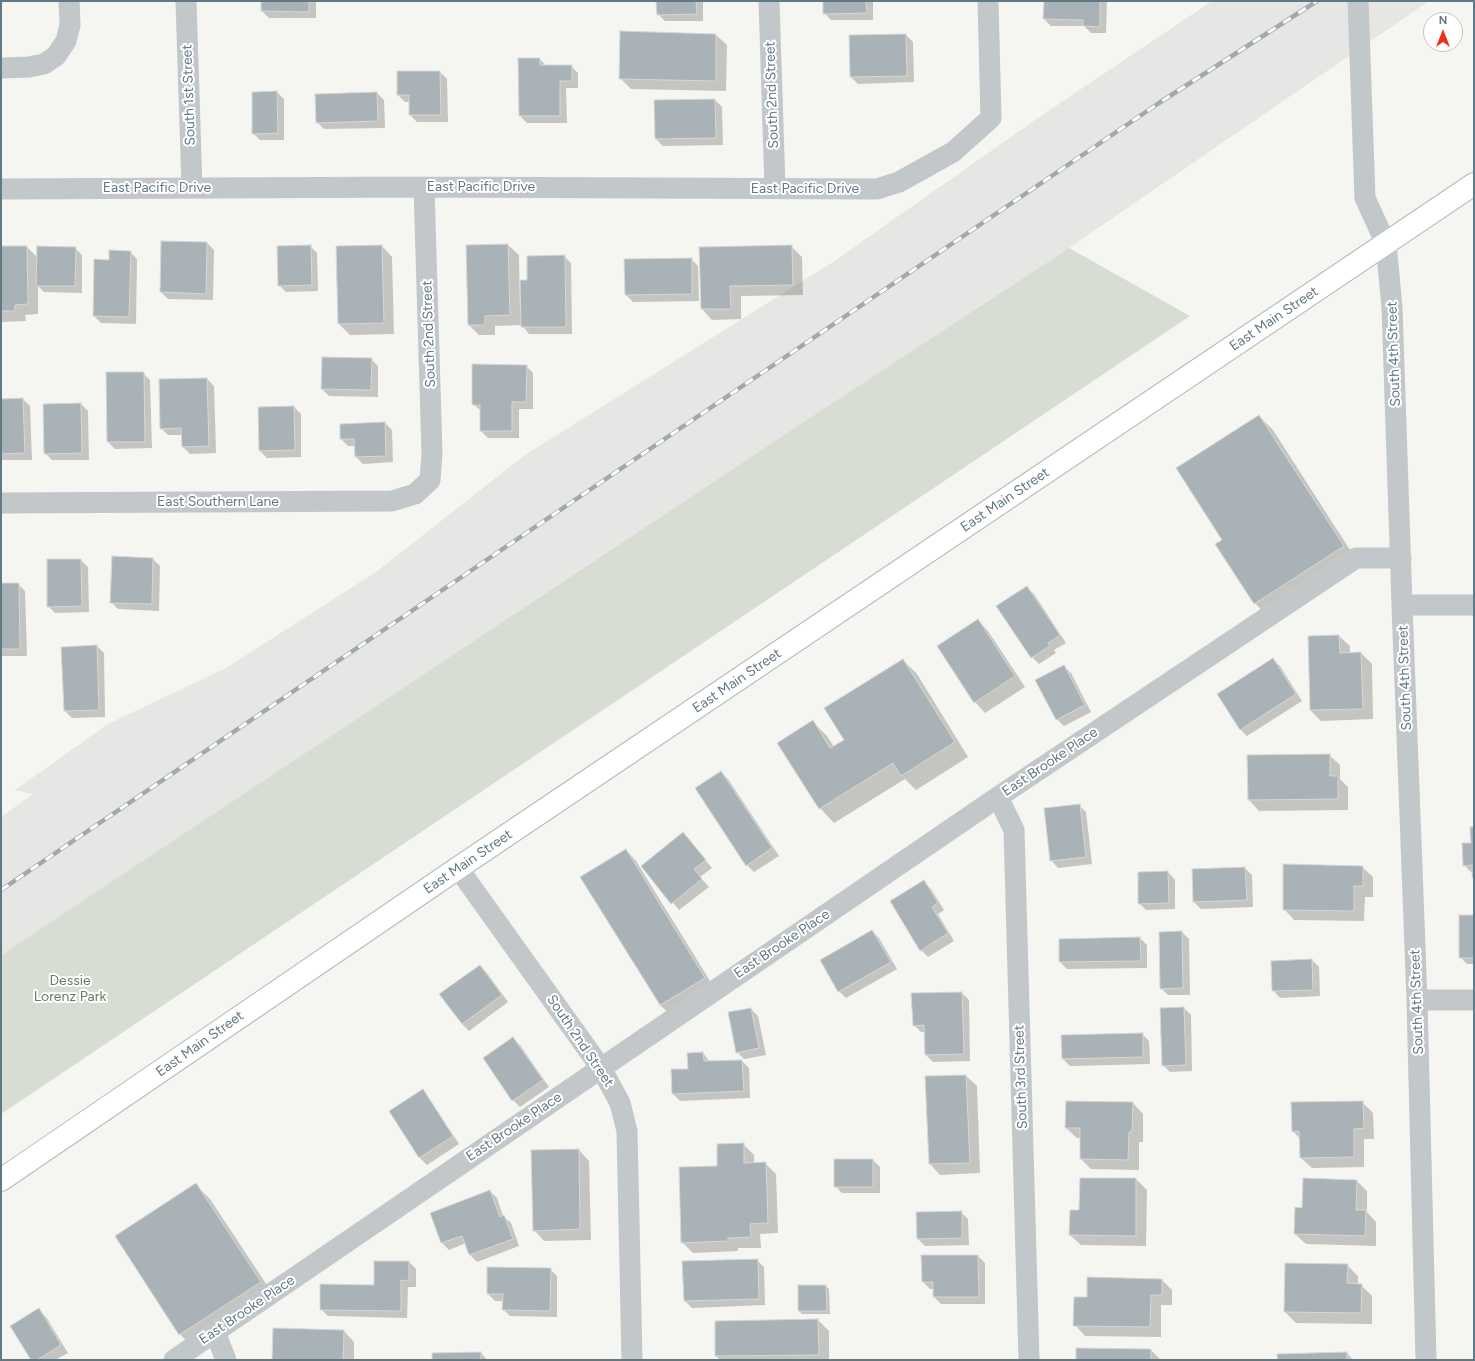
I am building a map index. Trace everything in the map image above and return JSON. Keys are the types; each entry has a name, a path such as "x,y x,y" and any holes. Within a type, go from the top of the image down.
{"main road":[{"name":"East Main Street","path":"1,1180 458,868 1474,184"}],"street":[{"path":"1,68 29,67 44,64 56,56 66,41 70,25 69,1"},
{"name":"South 1st Street","path":"186,1 192,188"},
{"name":"South 2nd Street","path":"769,1 774,188"},
{"name":"East Pacific Drive","path":"1,189 424,187 877,189 899,182 953,152 991,118 988,1"},
{"name":"South 4th Street","path":"1358,1 1365,198 1386,244 1392,307 1417,1000 1426,1360"},
{"name":"South 2nd Street","path":"424,187 432,453 430,480"},
{"name":"East Southern Lane","path":"1,503 392,501 415,494 430,480"},
{"name":"East Brooke Place","path":"174,1360 998,797 1356,558 1401,558"},
{"path":"1402,605 1474,605"},
{"name":"South 3rd Street","path":"998,797 1014,830 1029,1360"},
{"name":"South 2nd Street","path":"458,868 601,1068 620,1103 626,1132 632,1360"},
{"path":"1417,1000 1474,1000"},
{"path":"215,1332 226,1360"}],"shaded area":[{"path":"1212,1 1429,1 1069,248 817,413 1,955 1,817 33,794 15,790 108,724 226,668 376,572 525,455 833,262 1035,120"}],"green space":[{"name":"Dessie Lorenz Park","path":"1069,248 1190,316 1,1114 1,955 817,413"}],"building":[{"path":"261,1 309,1 309,12 261,11"},
{"path":"656,1 696,1 697,14 657,15"},
{"path":"823,1 866,1 867,13 823,14"},
{"path":"1044,1 1100,1 1100,27 1083,26 1083,20 1043,19"},
{"path":"620,31 716,34 716,81 619,79"},
{"path":"906,34 907,76 850,77 849,35"},
{"path":"518,58 540,58 540,65 572,65 572,81 560,81 560,116 519,116"},
{"path":"397,71 440,71 441,115 409,115 409,95 397,95"},
{"path":"277,91 278,133 252,134 252,92"},
{"path":"377,92 378,121 316,123 315,94"},
{"path":"715,99 716,138 655,139 654,100"},
{"path":"161,241 207,242 206,294 160,292"},
{"path":"508,244 510,315 485,316 485,325 468,325 466,245"},
{"path":"311,245 312,285 278,286 277,246"},
{"path":"382,245 384,323 338,324 336,246"},
{"path":"792,245 793,285 730,286 731,309 701,309 699,247"},
{"path":"1,246 27,246 28,304 15,305 15,311 1,311"},
{"path":"37,246 76,247 75,286 36,286"},
{"path":"109,250 131,251 129,317 93,316 94,259 109,260"},
{"path":"565,255 566,327 521,327 520,280 527,280 527,256"},
{"path":"692,258 692,294 625,295 624,259"},
{"path":"322,357 372,358 371,390 321,389"},
{"path":"472,364 527,365 526,402 512,402 512,431 480,431 480,405 472,405"},
{"path":"106,372 144,372 145,442 107,442"},
{"path":"207,378 209,446 182,447 181,428 160,429 159,379"},
{"path":"23,398 25,453 1,454 1,399"},
{"path":"81,403 82,453 44,454 43,404"},
{"path":"294,406 295,450 259,451 258,407"},
{"path":"1259,415 1344,546 1254,604 1215,544 1222,540 1176,468"},
{"path":"385,422 386,456 355,457 354,439 340,439 340,424"},
{"path":"112,556 153,558 152,604 110,603"},
{"path":"47,559 81,559 82,606 47,607"},
{"path":"1,583 19,583 20,649 1,649"},
{"path":"1027,586 1060,635 1048,643 1050,646 1031,658 996,606"},
{"path":"978,619 1015,676 974,703 937,646"},
{"path":"1339,635 1340,653 1361,652 1363,709 1310,710 1308,636"},
{"path":"97,645 99,710 64,711 61,647"},
{"path":"1273,658 1296,694 1240,730 1217,694"},
{"path":"903,659 955,742 901,776 893,763 819,809 777,743 813,720 830,748 844,740 824,708"},
{"path":"1064,665 1085,705 1056,720 1035,680"},
{"path":"1330,754 1330,776 1338,776 1338,799 1248,800 1247,755"},
{"path":"721,771 772,848 746,866 695,788"},
{"path":"1080,804 1086,857 1050,861 1044,808"},
{"path":"1470,827 1474,827 1474,878 1472,878 1472,865 1463,866 1462,843 1471,843"},
{"path":"683,832 706,860 694,869 702,879 671,904 641,866"},
{"path":"626,849 705,978 660,1005 580,877"},
{"path":"1283,864 1363,866 1363,886 1354,886 1354,911 1283,910"},
{"path":"1245,867 1247,900 1193,902 1192,869"},
{"path":"1168,871 1169,903 1138,904 1138,872"},
{"path":"924,880 938,903 932,907 948,933 920,951 890,901"},
{"path":"1459,915 1474,915 1474,958 1459,958"},
{"path":"872,930 891,962 838,992 820,960"},
{"path":"1182,931 1183,988 1160,989 1159,932"},
{"path":"1140,937 1141,961 1059,962 1059,939"},
{"path":"1312,959 1313,990 1272,991 1271,961"},
{"path":"480,965 502,995 462,1024 439,994"},
{"path":"962,992 964,1054 925,1055 924,1025 913,1026 911,993"},
{"path":"1184,1007 1186,1065 1162,1066 1160,1008"},
{"path":"751,1008 759,1048 736,1053 728,1012"},
{"path":"1143,1033 1143,1057 1062,1059 1061,1035"},
{"path":"513,1037 543,1080 512,1101 483,1058"},
{"path":"703,1052 704,1061 742,1060 744,1091 672,1094 671,1069 688,1069 687,1053"},
{"path":"966,1075 970,1163 929,1164 925,1076"},
{"path":"423,1089 453,1136 419,1158 389,1111"},
{"path":"1066,1101 1133,1102 1132,1132 1129,1132 1128,1160 1080,1159 1080,1128 1065,1128"},
{"path":"1363,1101 1364,1128 1354,1129 1354,1157 1300,1158 1299,1131 1292,1132 1291,1102"},
{"path":"744,1143 744,1163 766,1162 768,1223 750,1224 751,1237 728,1238 728,1241 681,1243 679,1167 717,1166 717,1144"},
{"path":"579,1149 580,1229 533,1231 531,1150"},
{"path":"834,1159 873,1159 873,1187 834,1187"},
{"path":"1080,1178 1136,1178 1136,1236 1069,1235 1070,1210 1079,1210"},
{"path":"1303,1178 1357,1180 1356,1210 1366,1210 1365,1236 1294,1234 1295,1207 1302,1208"},
{"path":"196,1183 261,1282 179,1335 115,1236"},
{"path":"490,1190 500,1217 504,1215 513,1239 469,1255 462,1236 441,1243 430,1213"},
{"path":"962,1211 962,1238 917,1239 916,1212"},
{"path":"921,1255 978,1255 979,1297 933,1297 933,1282 922,1282"},
{"path":"758,1259 759,1299 684,1301 682,1261"},
{"path":"374,1261 409,1261 409,1281 401,1280 401,1311 320,1310 320,1284 374,1285"},
{"path":"1285,1263 1348,1264 1347,1283 1362,1284 1361,1313 1284,1312"},
{"path":"487,1267 551,1268 550,1311 502,1310 503,1294 487,1294"},
{"path":"1087,1277 1162,1279 1162,1295 1151,1295 1150,1327 1073,1326 1074,1297 1087,1297"},
{"path":"798,1285 826,1285 827,1311 798,1311"},
{"path":"39,1308 61,1345 37,1360 31,1360 10,1326"},
{"path":"818,1319 819,1355 715,1356 715,1321"},
{"path":"273,1328 344,1330 343,1360 272,1360"},
{"path":"1076,1348 1151,1349 1151,1360 1076,1360"},
{"path":"481,1352 481,1360 432,1360 432,1353"},
{"path":"1347,1352 1347,1360 1278,1360 1277,1354"}],"railway":[{"path":"1,890 1159,103 1317,1"}]}
